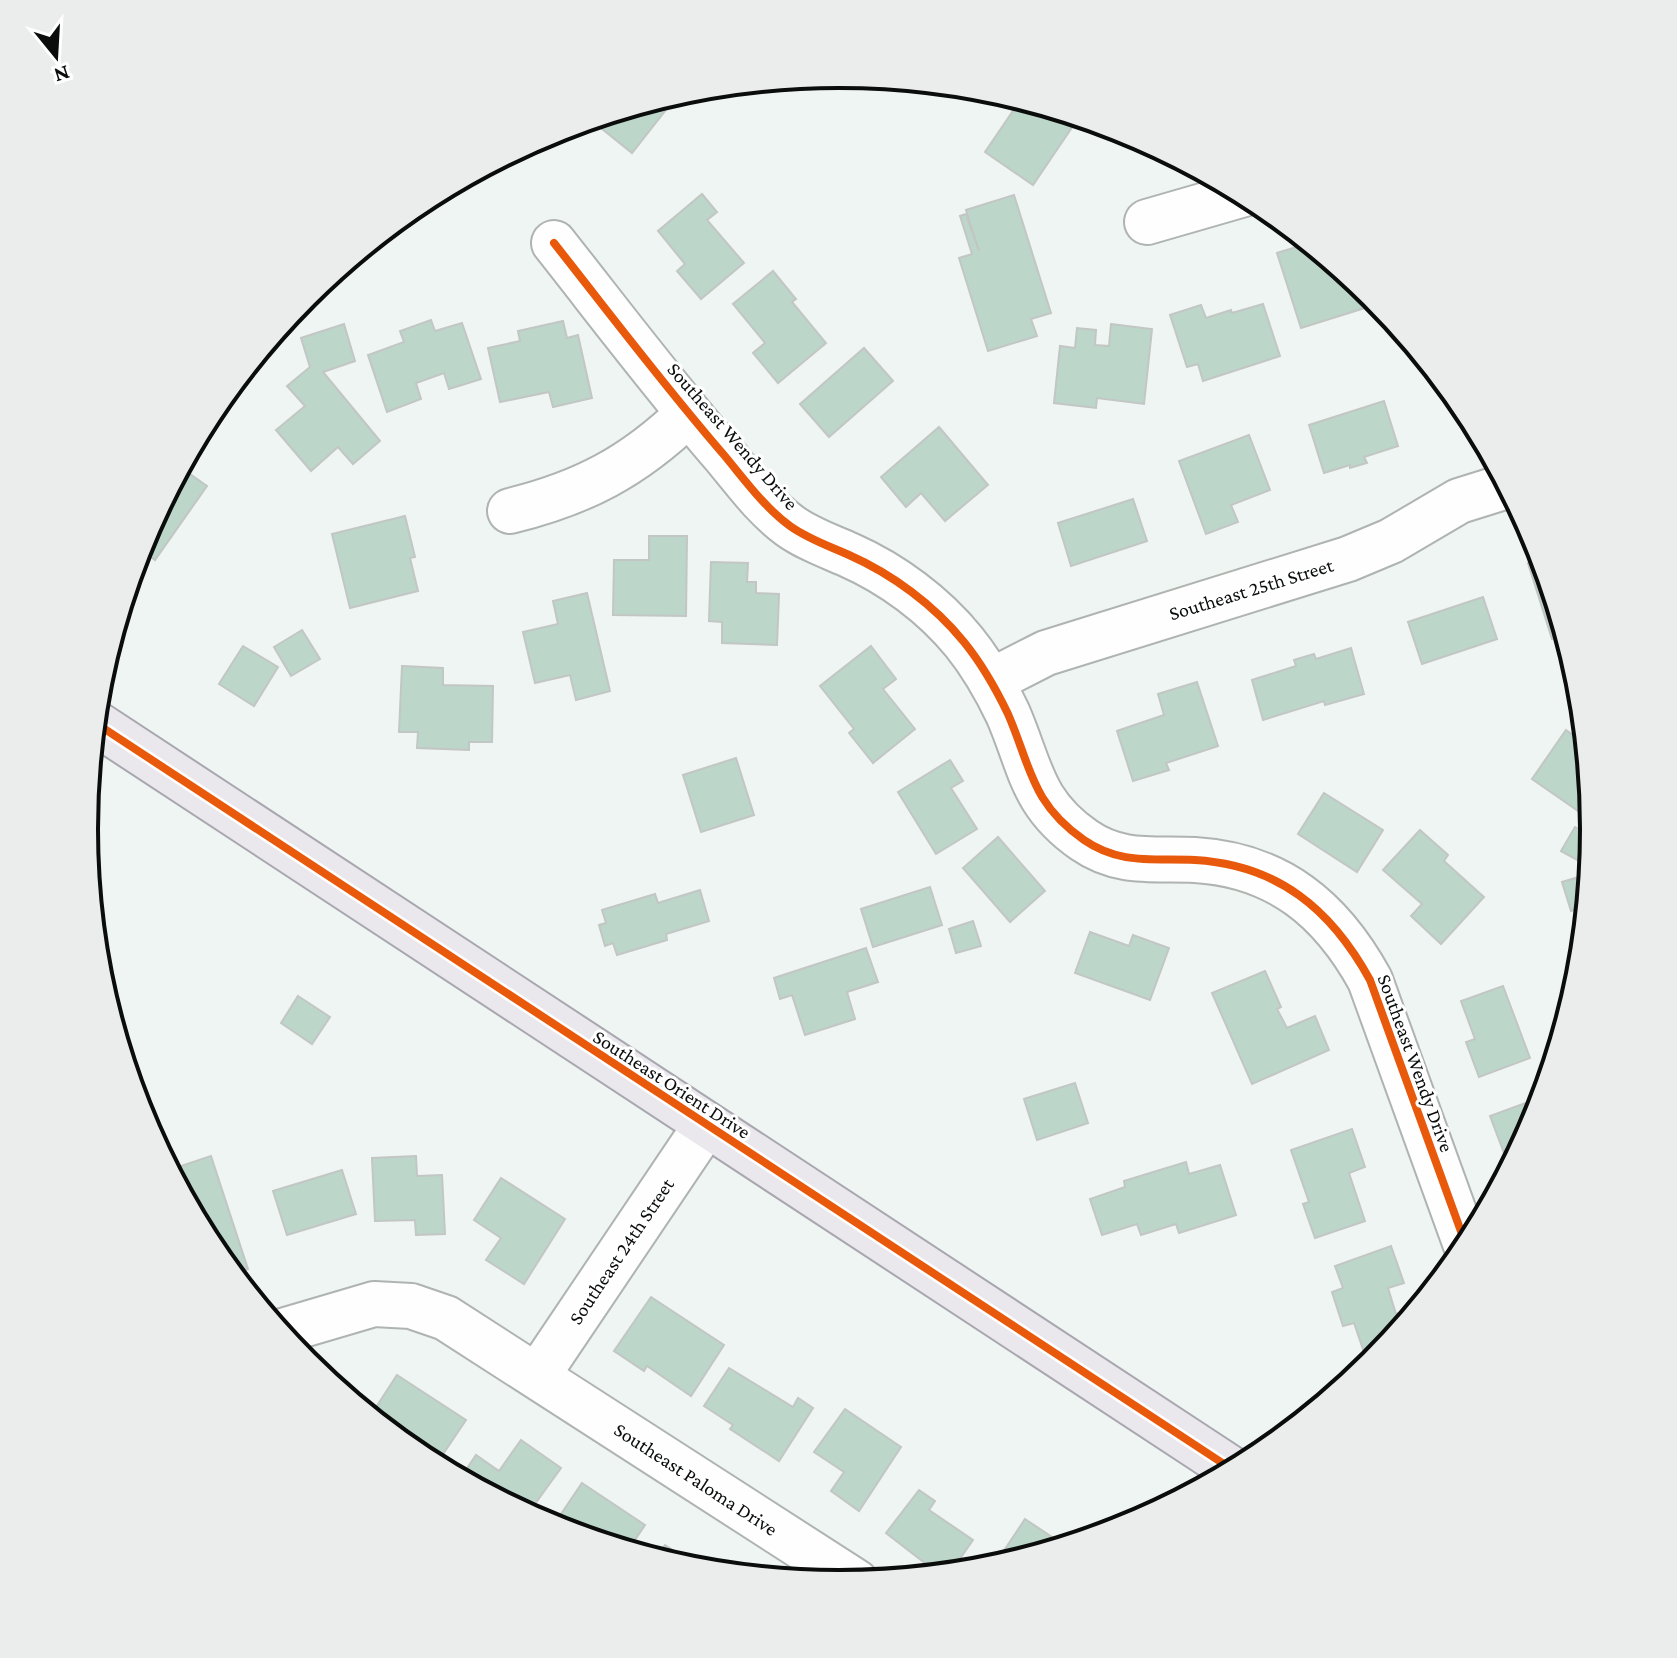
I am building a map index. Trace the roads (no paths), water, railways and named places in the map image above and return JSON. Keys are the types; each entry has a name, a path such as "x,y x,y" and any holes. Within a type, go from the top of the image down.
{"main road":[{"name":"Southeast Orient Drive","path":"105,729 1222,1463"}],"street":[{"path":"1147,222 1228,199"},
{"name":"Southeast Wendy Drive","path":"554,243 688,414 764,502 789,526 883,573 913,593 964,642 991,681 1008,714 1035,788 1057,818 1086,841 1120,856 1157,862 1194,860 1231,865 1267,877 1299,895 1336,928 1352,947 1370,980 1461,1231"},
{"path":"510,511 550,501 589,486 625,467 659,443 688,414"},
{"name":"Southeast 25th Street","path":"991,681 1046,653 1348,559 1391,541 1459,501 1497,489"},
{"name":"Southeast 24th Street","path":"537,1376 706,1125"},
{"name":"Southeast Paloma Drive","path":"291,1328 374,1304 411,1306 446,1318 837,1570"}]}
